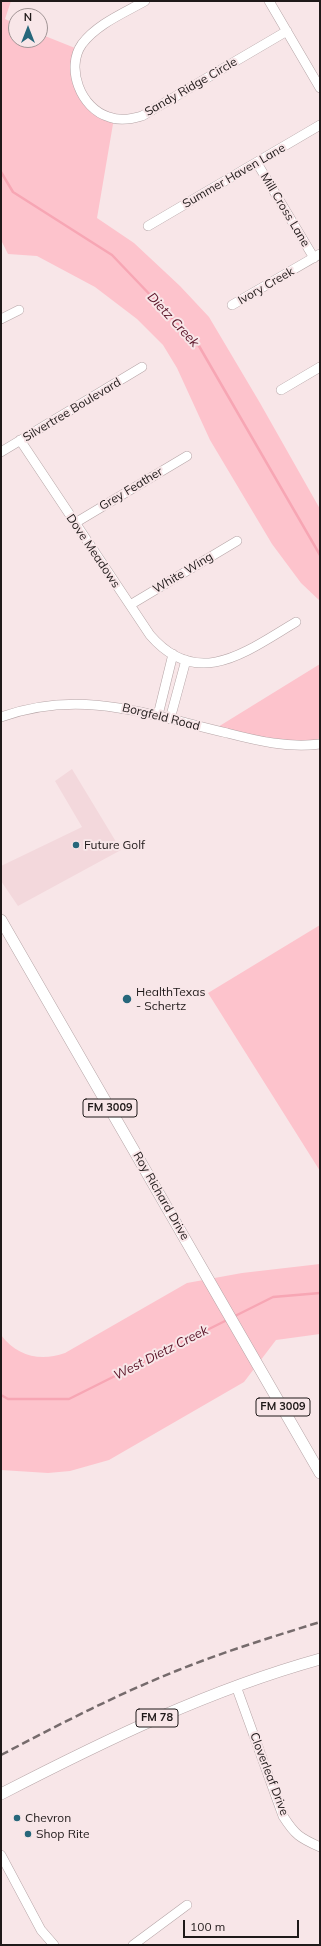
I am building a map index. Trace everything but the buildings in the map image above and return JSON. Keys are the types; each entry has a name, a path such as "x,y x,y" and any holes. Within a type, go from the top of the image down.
{"main road":[{"name":"Roy Richard Drive","path":"1,920 320,1473"},
{"name":"FM 78","path":"1,1794 82,1752 164,1714 236,1686 320,1659"}],"street":[{"name":"Sandy Ridge Circle","path":"145,1 100,27 82,45 78,54 76,79 82,94 89,104 109,118 132,119 142,116 287,31"},
{"path":"269,1 320,88"},
{"name":"Summer Haven Lane","path":"148,226 320,126"},
{"name":"Mill Cross Lane","path":"257,163 317,256"},
{"name":"Ivory Creek","path":"232,305 317,256"},
{"path":"1,319 19,310"},
{"path":"281,390 320,367"},
{"name":"Silvertree Boulevard","path":"1,452 142,368"},
{"name":"Dove Meadows","path":"20,440 130,605 158,644 180,657"},
{"name":"Grey Feather","path":"75,523 188,456"},
{"name":"White Wing","path":"130,605 237,541"},
{"path":"180,657 204,664 230,660 296,622"},
{"path":"158,715 180,657"},
{"path":"170,719 180,657"},
{"name":"Borgfeld Road","path":"1,717 42,706 74,704 111,705 158,715 260,742 284,745 320,744"},
{"name":"Cloverleaf Drive","path":"236,1686 283,1816 291,1828 302,1839 320,1847"},
{"path":"1,1855 41,1930 54,1945"},
{"path":"133,1945 187,1906"}],"shaded area":[{"path":"1,1 11,1 5,19 8,20 8,48 48,48 48,37 80,50 76,67 89,104 114,118 97,218 134,243 180,286 209,317 320,509 320,601 301,583 272,544 210,440 177,368 163,345 137,319 95,287 37,256 8,254 1,240"},
{"path":"320,664 320,744 313,745 213,730"},
{"path":"72,769 121,850 18,906 1,881 1,866 82,827 55,781"},
{"path":"320,925 320,1171 208,993"},
{"path":"320,1264 320,1334 276,1340 244,1382 109,1460 70,1471 48,1473 1,1470 1,1335 14,1348 22,1352 38,1357 56,1356 65,1353 187,1283 242,1273"}],"waterway":[{"name":"Dietz Creek","path":"1,172 13,192 112,255 199,346 320,555"},
{"name":"West Dietz Creek","path":"233,1317 273,1297 320,1293"},
{"name":"West Dietz Creek","path":"1,1395 8,1399 69,1399 229,1319"}],"railway":[{"path":"1,1755 87,1711 154,1680 230,1651 320,1622"}],"place":[{"name":"Future Golf","path":"76,845"},
{"name":"HealthTexas - Schertz","path":"127,999"},
{"name":"Chevron","path":"17,1818"},
{"name":"Shop Rite","path":"28,1834"}]}
